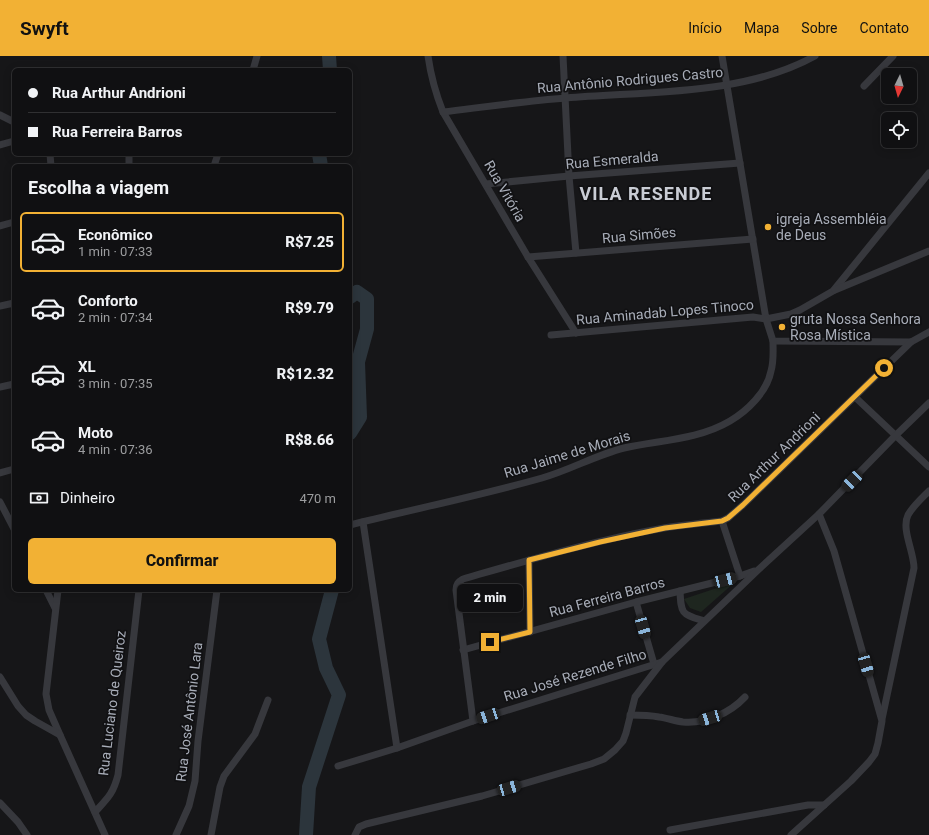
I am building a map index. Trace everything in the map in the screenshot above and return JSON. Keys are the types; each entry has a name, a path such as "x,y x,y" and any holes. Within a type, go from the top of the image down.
{"street":[{"path":"253,68 257,56"},
{"name":"Rua Vitória","path":"428,56 430,74 443,112 528,257 576,332"},
{"path":"563,56 569,176 576,253"},
{"path":"722,56 766,319 800,310 832,291 929,251"},
{"name":"Rua Antônio Rodrigues Castro","path":"443,112 566,98 664,92 726,85 786,70 815,56"},
{"path":"864,86 893,56"},
{"path":"0,115 12,121"},
{"path":"0,144 12,141"},
{"name":"Rua Esmeralda","path":"486,184 740,163"},
{"path":"832,291 929,173"},
{"path":"0,226 12,223"},
{"name":"Rua Simões","path":"528,257 753,239"},
{"path":"0,306 12,303"},
{"name":"Rua Aminadab Lopes Tinoco","path":"551,335 745,317 766,319 773,341"},
{"path":"773,341 911,342 929,332"},
{"name":"Rua Jaime de Morais","path":"352,525 542,478 625,448 683,438 716,428 730,421 744,411 756,399 765,386 771,372 773,341"},
{"name":"Rua Arthur Andrioni","path":"463,650 456,587 458,582 463,579 529,560 600,542 665,528 722,521 728,518 911,342"},
{"path":"0,387 12,384"},
{"path":"855,397 895,436 929,466"},
{"path":"355,835 359,827 366,824 482,796 591,764 604,759 616,750 624,737 638,691 662,662 819,514 929,403"},
{"path":"0,473 12,470"},
{"path":"791,835 851,781 869,762 874,754 878,743 914,568 913,553 905,524 907,516 929,491"},
{"path":"0,502 12,525"},
{"path":"819,514 834,551 882,721"},
{"path":"722,521 740,576"},
{"path":"363,522 397,748"},
{"path":"529,560 530,632"},
{"name":"Rua Ferreira Barros","path":"463,650 758,570"},
{"path":"680,591 681,608 683,612 690,617 704,621"},
{"path":"47,592 55,609"},
{"path":"58,592 46,694 49,710 105,835"},
{"name":"Rua Luciano de Queiroz","path":"95,812 110,796 118,775 139,592"},
{"name":"Rua José Antônio Lara","path":"176,835 189,806 195,781 198,741 217,592"},
{"path":"636,602 654,664"},
{"path":"463,650 473,721"},
{"name":"Rua José Rezende Filho","path":"338,766 397,748 473,721 662,662"},
{"path":"0,677 18,706 26,715 60,735"},
{"path":"630,715 660,717 684,722 701,721 736,706 745,697"},
{"path":"211,835 220,786 224,776 255,734 268,700"},
{"path":"0,803 18,822 27,835"},
{"path":"670,830 808,806 824,805"}],"shaded area":[{"path":"735,582 701,612 690,608 684,599"}],"waterway":[{"path":"329,56 330,68"},
{"path":"319,156 321,164"},
{"path":"352,296 357,292 367,299 367,329 358,362 360,417 352,430"},
{"path":"306,835 309,787 339,695 326,668 319,639 331,592"}],"place":[{"name":"igreja Assembléia de Deus","path":"768,227"},
{"name":"gruta Nossa Senhora Rosa Mística","path":"782,327"}],"district":[{"name":"VILA RESENDE","path":"646,193"}],"route":[{"path":"490,642 530,632 529,560 600,542 665,528 722,521 728,518 884,368"}]}
